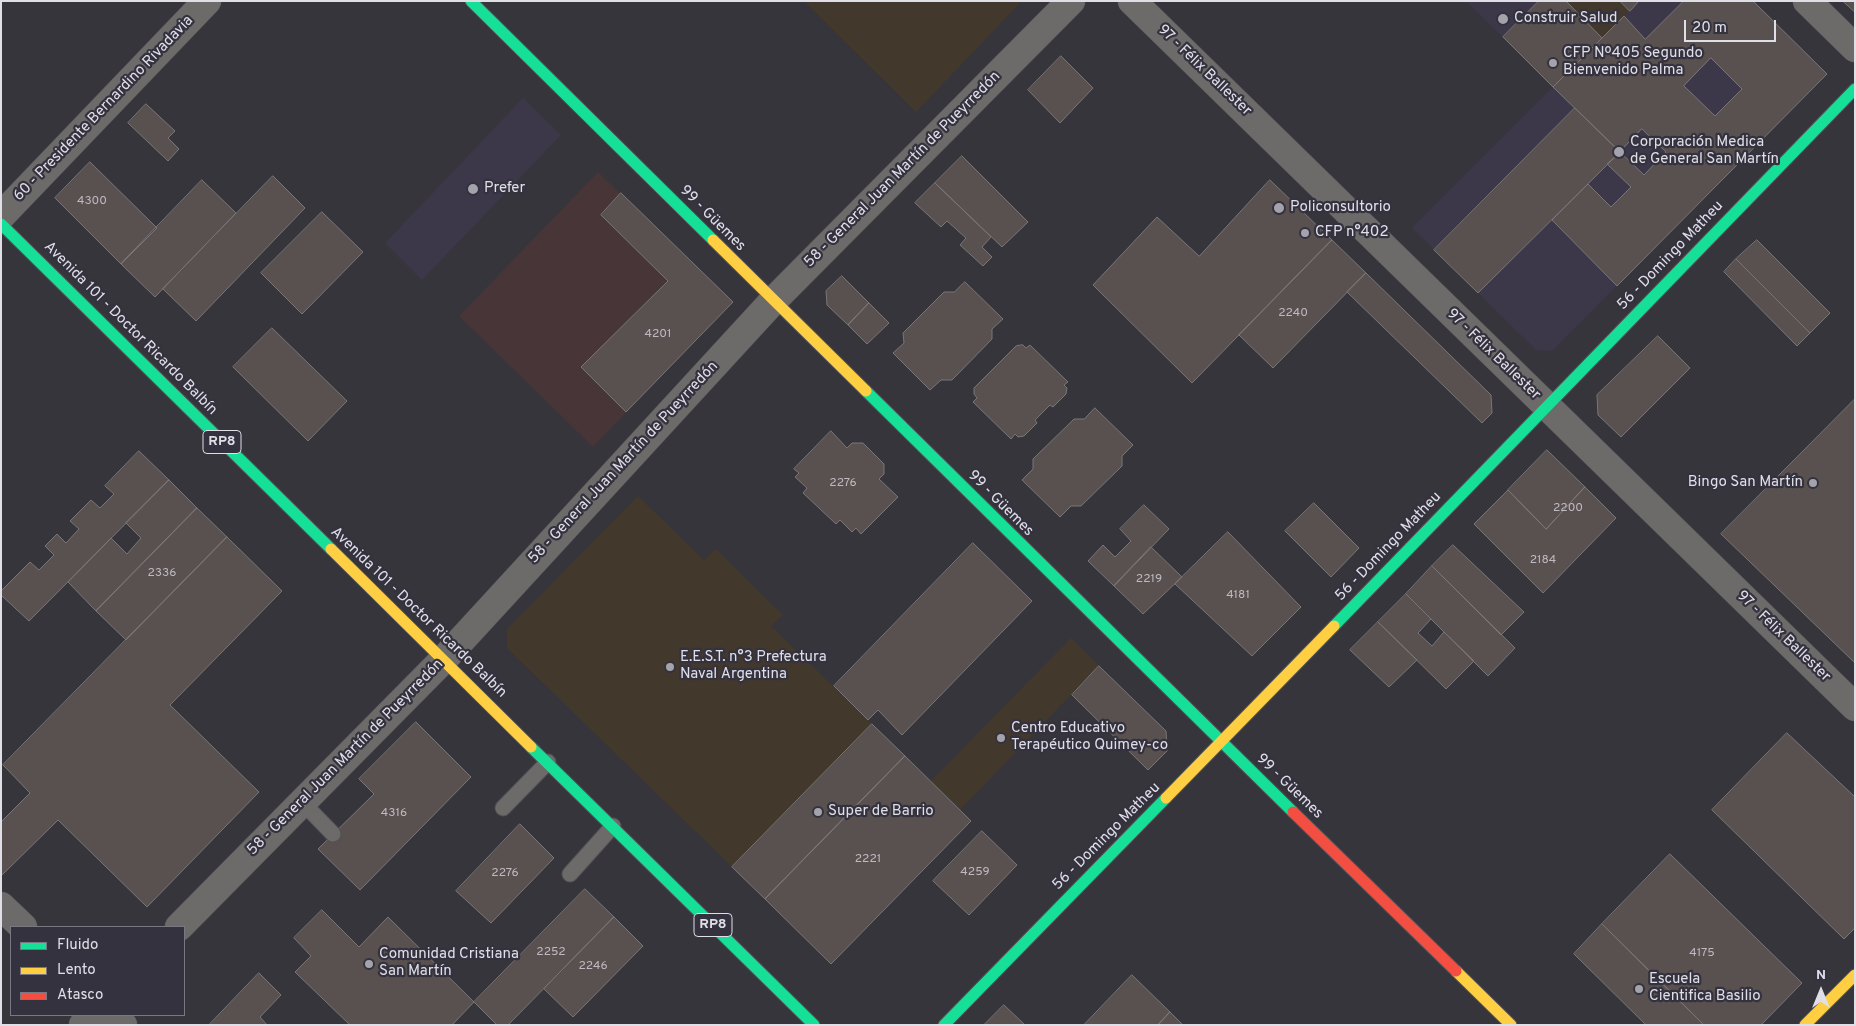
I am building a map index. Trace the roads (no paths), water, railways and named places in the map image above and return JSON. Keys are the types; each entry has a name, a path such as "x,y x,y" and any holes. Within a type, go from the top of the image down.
{"street":[{"name":"60 - Presidente Bernardino Rivadavia","path":"1,216 207,1"},
{"name":"99 - Güemes","path":"471,1 773,301 1511,1025"},
{"name":"58 - General Juan Martín de Pueyrredón","path":"180,926 444,659 773,301 1071,1"},
{"name":"97 - Félix Ballester","path":"1132,1 1855,707"},
{"path":"1807,1 1855,48"},
{"name":"56 - Domingo Matheu","path":"944,1025 1222,742 1855,88"},
{"name":"Avenida 101 - Doctor Ricardo Balbín","path":"1,224 814,1025"},
{"path":"1,906 22,926"},
{"path":"1806,1025 1855,975"},
{"path":"114,1016 123,1025"}],"lane":[{"path":"503,808 548,762"},
{"path":"302,802 333,834"},
{"path":"570,874 613,826"}],"place":[{"name":"Construir Salud","path":"1503,19"},
{"name":"CFP Nº405 Segundo Bienvenido Palma","path":"1553,63"},
{"name":"Corporación Medica de General San Martín","path":"1619,152"},
{"name":"Prefer","path":"473,189"},
{"name":"Policonsultorio","path":"1279,208"},
{"name":"CFP n°402","path":"1305,233"},
{"name":"Bingo San Martín","path":"1813,483"},
{"name":"E.E.S.T. n°3 Prefectura Naval Argentina","path":"670,667"},
{"name":"Centro Educativo Terapéutico Quimey-co","path":"1001,738"},
{"name":"Super de Barrio","path":"818,812"},
{"name":"Comunidad Cristiana San Martín","path":"369,964"},
{"name":"Escuela Cientifica Basilio","path":"1639,989"}]}
